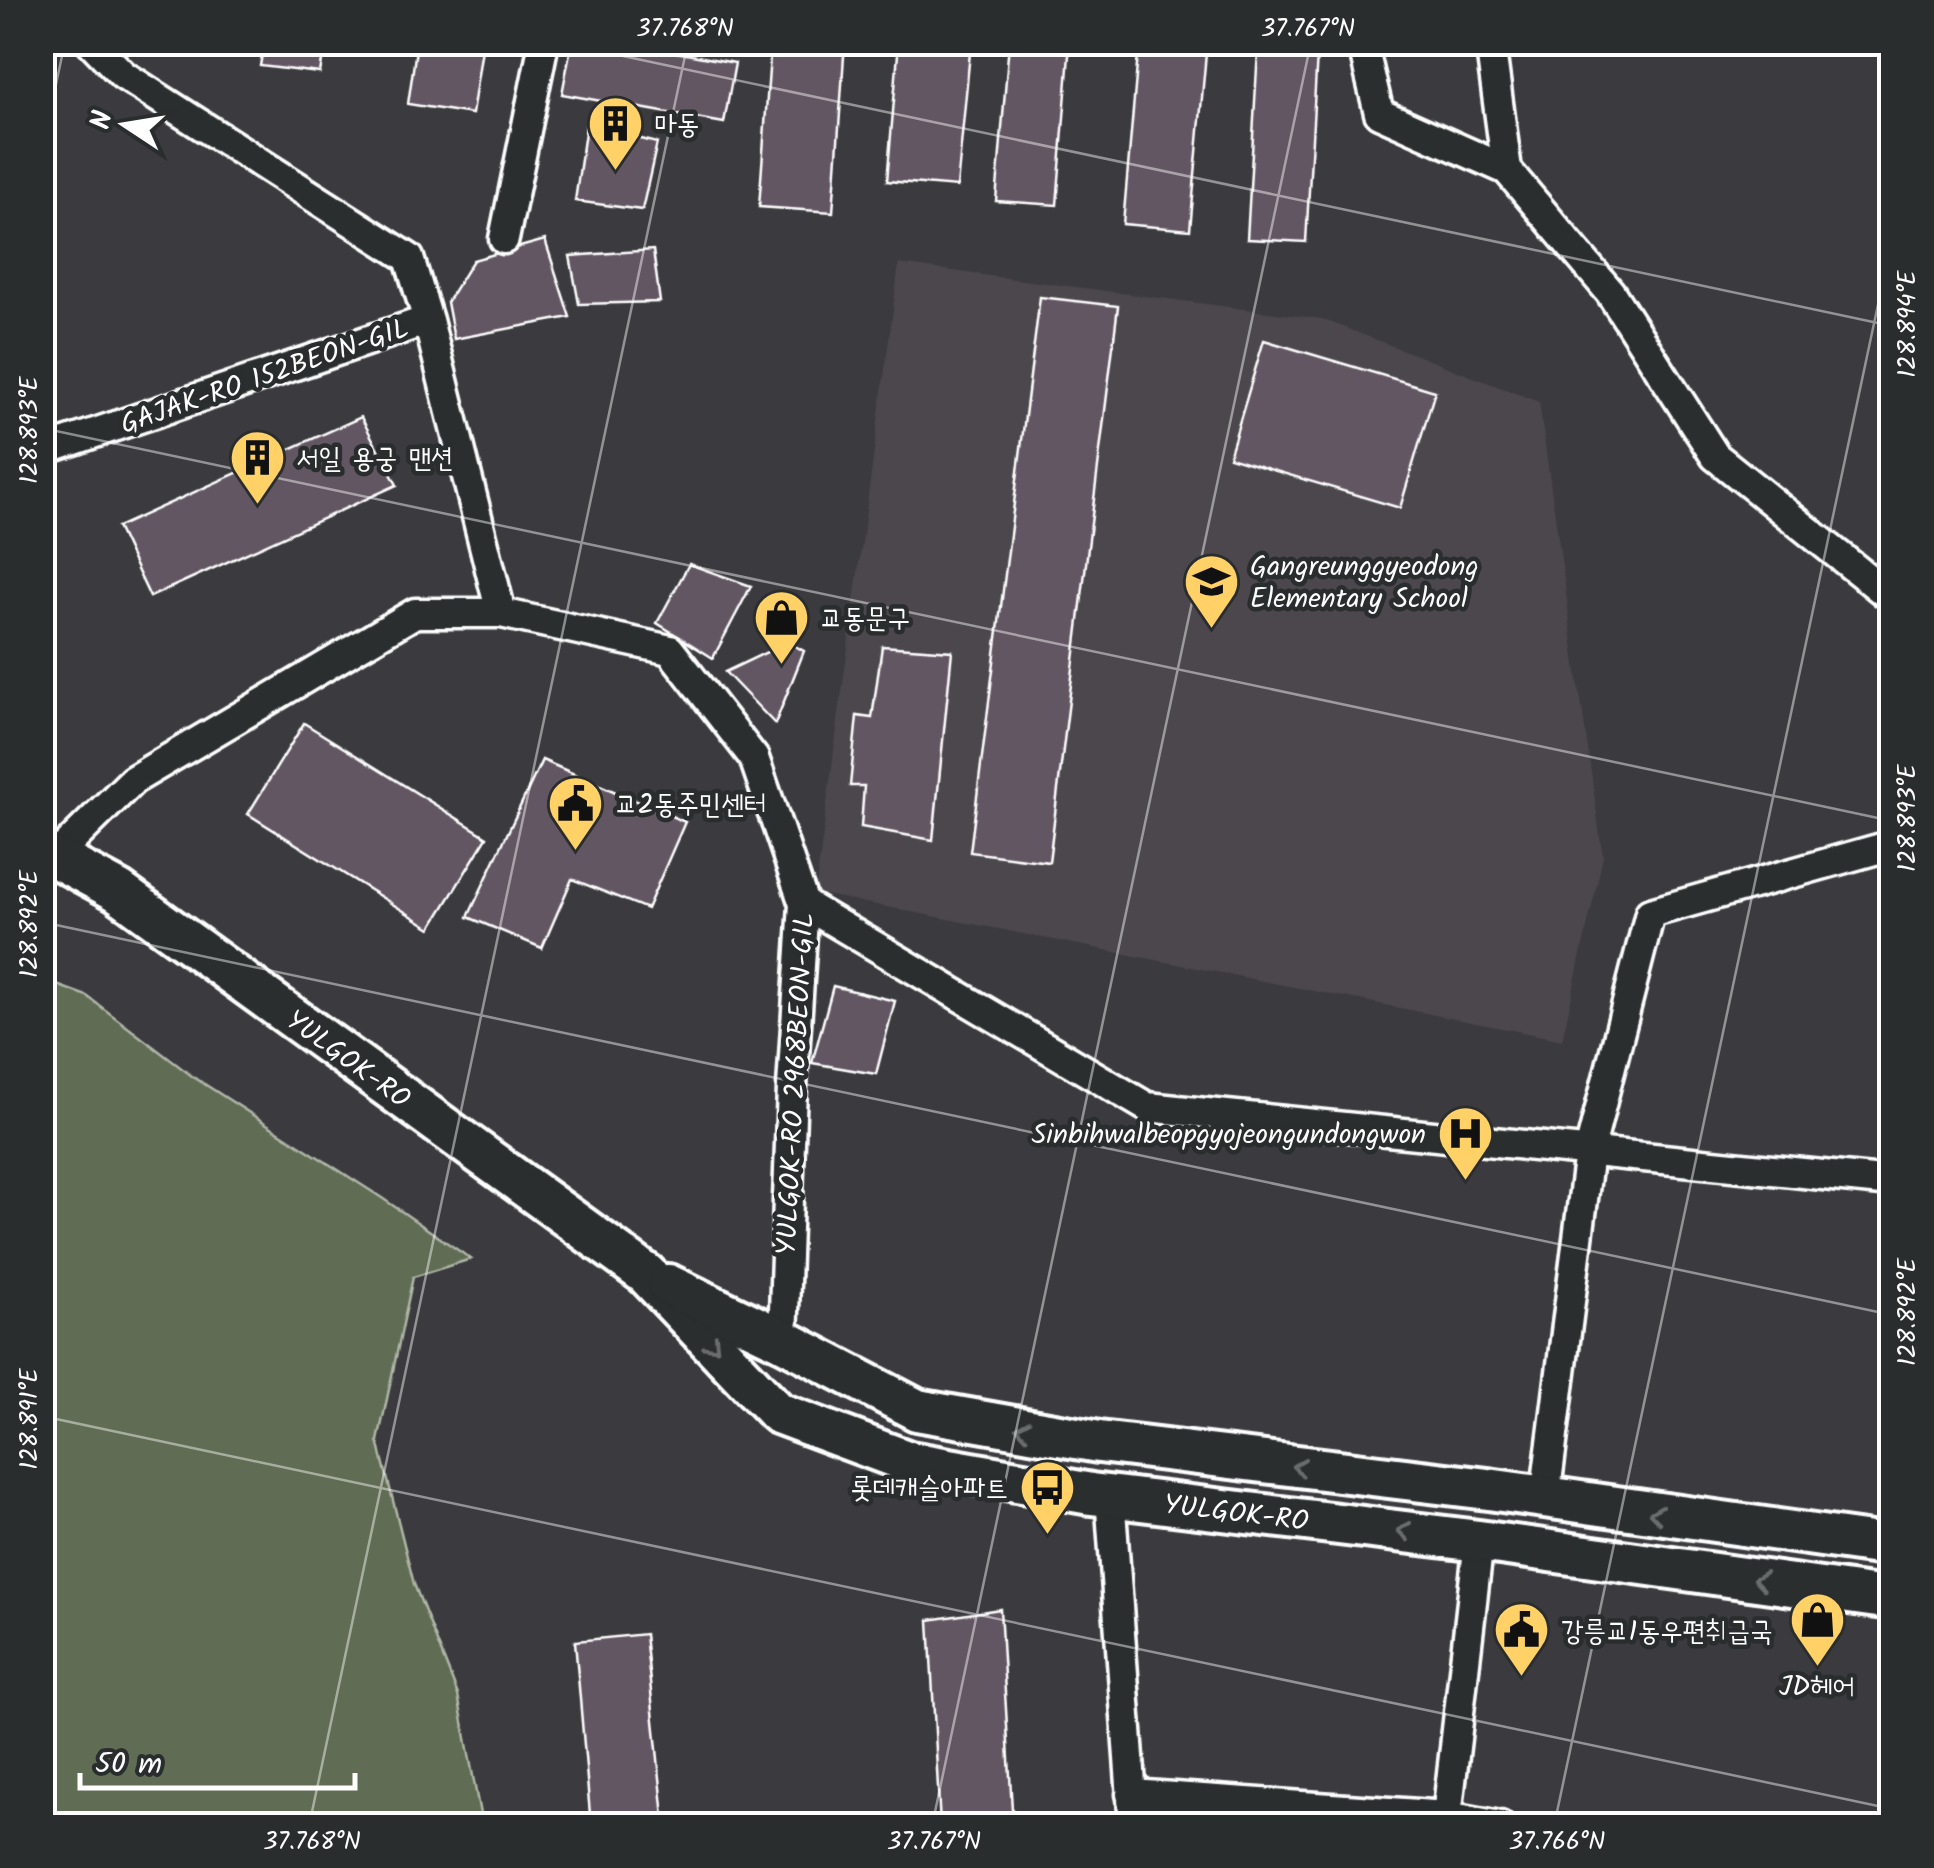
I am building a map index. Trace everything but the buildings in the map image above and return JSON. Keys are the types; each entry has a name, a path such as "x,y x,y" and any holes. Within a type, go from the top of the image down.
{"street":[{"path":"91,42 122,75 409,258 501,613"},
{"path":"504,239 544,42"},
{"path":"1362,42 1379,113 1507,170 1610,292 1715,456 1892,598"},
{"path":"1490,42 1507,170"},
{"name":"GAJAK-RO 152BEON-GIL","path":"42,451 428,320"},
{"name":"YULGOK-RO 2968BEON-GIL","path":"49,856 133,780 415,614 501,613 670,650 754,758 804,904 792,1087 783,1340"},
{"path":"1545,1498 1588,1152 1650,913 1892,845"},
{"name":"YULGOK-RO","path":"49,856 132,901 646,1274 917,1410 1119,1445 1892,1546"},
{"path":"804,904 1147,1106 1892,1182"},
{"name":"YULGOK-RO","path":"646,1274 778,1413 909,1462 1110,1496 1479,1540 1892,1599"},
{"path":"1119,1445 1110,1496 1134,1826"},
{"path":"1447,1821 1479,1540"},
{"path":"1131,1794 1500,1826"}],"shaded area":[{"name":"Gangreunggyeodong Elementary School","path":"899,264 1322,319 1539,402 1603,857 1562,1040 815,893"}],"green space":[{"path":"43,980 87,996 192,1076 471,1259 413,1277 378,1441 414,1584 458,1695 482,1825 43,1825"}],"place":[{"name":"마동","path":"615,172"},
{"name":"서일 용궁 맨션","path":"257,506"},
{"name":"Gangreunggyeodong Elementary School","path":"1211,630"},
{"name":"교동문구","path":"781,666"},
{"name":"교2동주민센터","path":"576,852"},
{"name":"Sinbihwalbeopgyojeongundongwon","path":"1465,1182"},
{"name":"롯데캐슬아파트","path":"1047,1536"},
{"name":"JD헤어","path":"1817,1668"},
{"name":"강릉교1동우편취급국","path":"1522,1679"}]}
